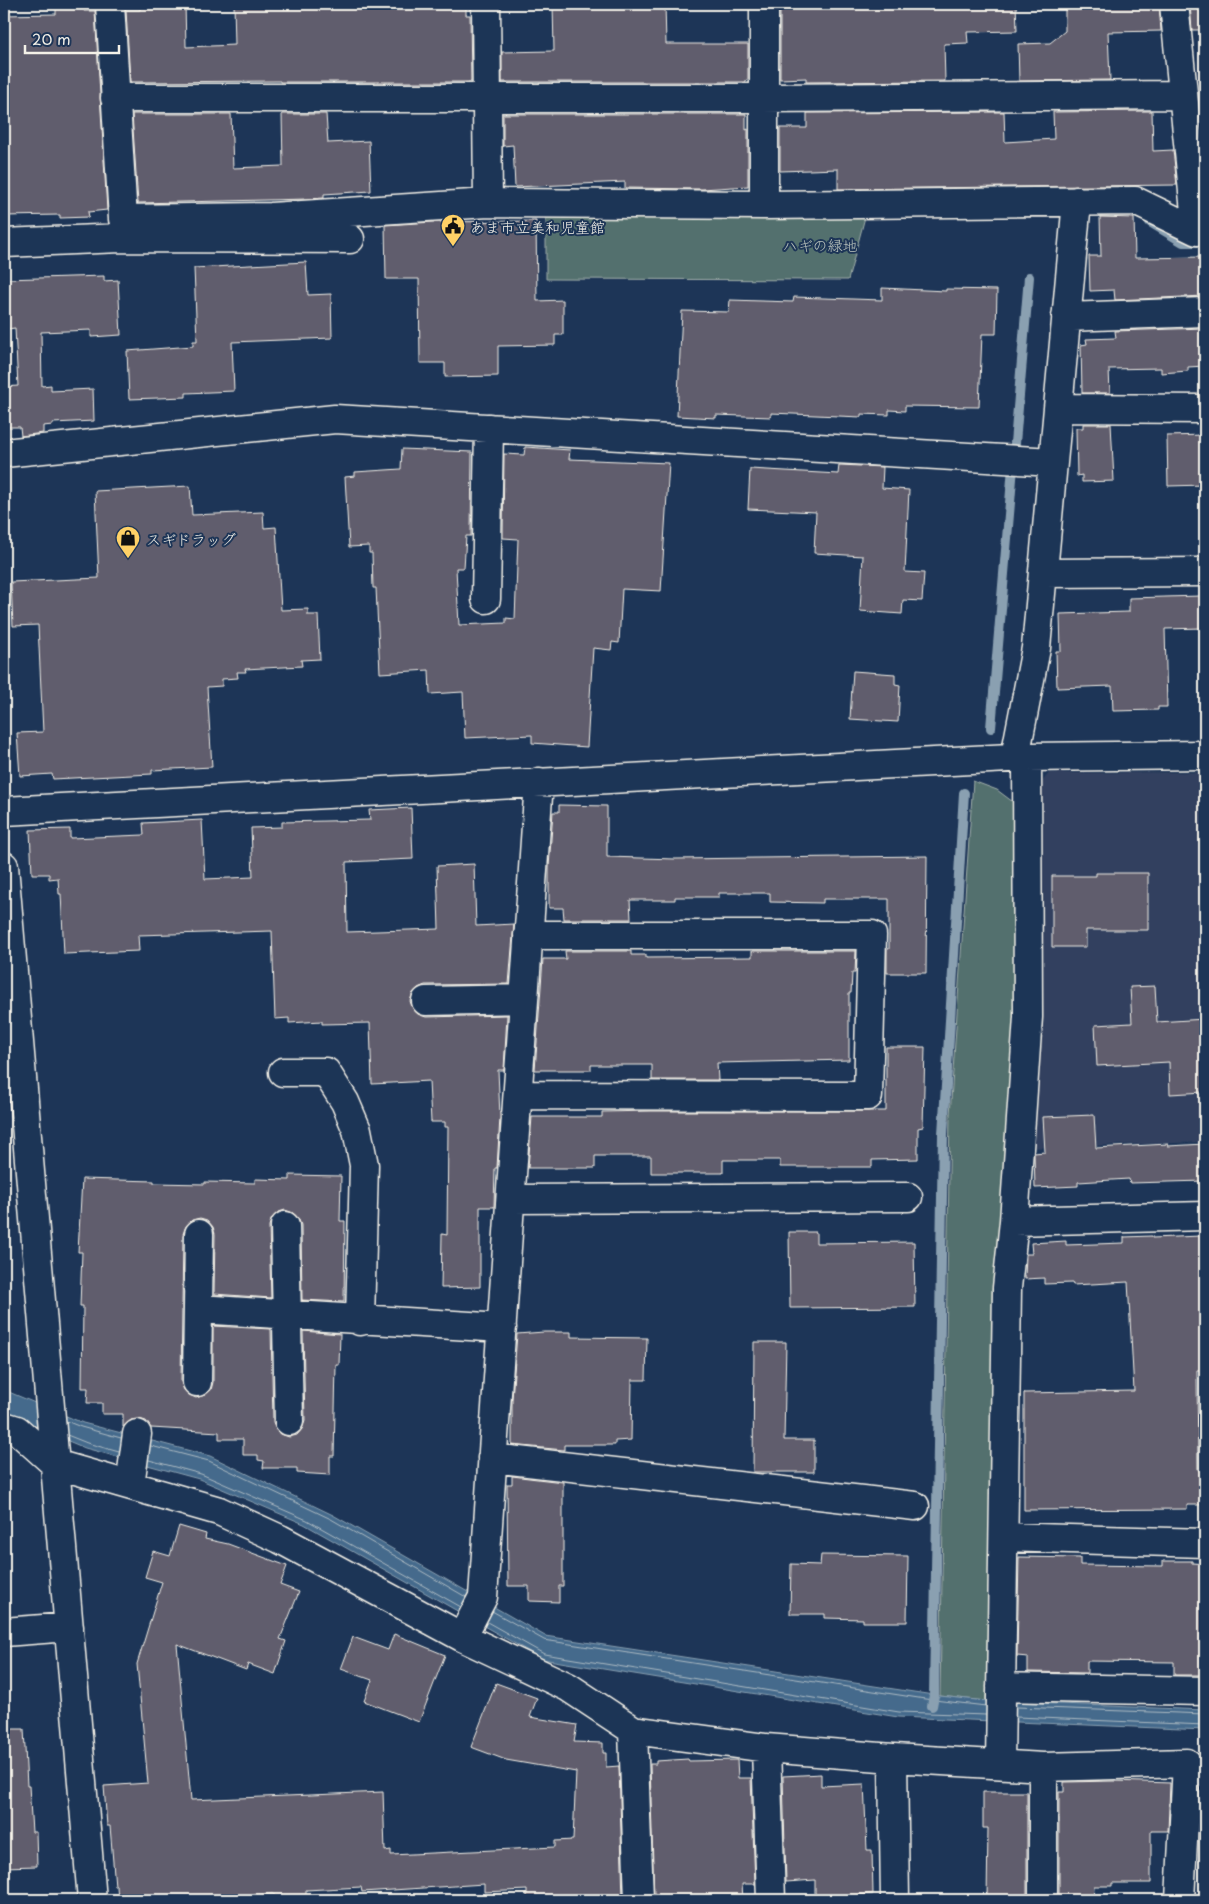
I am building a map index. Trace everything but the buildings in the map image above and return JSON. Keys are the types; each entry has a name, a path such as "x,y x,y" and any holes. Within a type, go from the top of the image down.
{"street":[{"path":"110,4 122,219 271,217 488,203 764,206 1077,200 1135,201 1201,231"},
{"path":"486,4 488,203"},
{"path":"764,4 764,206"},
{"path":"1174,4 1183,95 1201,231"},
{"path":"115,98 764,98 1183,95"},
{"path":"1000,1764 1007,1288 1014,1221 1028,1017 1021,757 1036,648 1042,573 1028,461 1058,408 1077,200"},
{"path":"4,243 121,238 350,239"},
{"path":"1066,317 1205,312"},
{"path":"1058,408 1205,409"},
{"path":"4,453 335,419 1028,461"},
{"path":"486,599 490,428"},
{"path":"1042,573 1205,572"},
{"path":"4,811 1021,757 1205,755"},
{"path":"465,1631 483,1597 539,782"},
{"path":"4,866 92,1900"},
{"path":"518,1095 868,1096 872,935 528,936"},
{"path":"426,1001 524,999"},
{"path":"283,1072 326,1072 345,1102 357,1130 364,1164 360,1320"},
{"path":"511,1198 908,1198"},
{"path":"1014,1221 1205,1216"},
{"path":"285,1226 289,1421"},
{"path":"197,1382 199,1234"},
{"path":"198,1309 502,1328"},
{"path":"4,1426 18,1430 54,1452 131,1476 219,1511 280,1539 465,1631 568,1687 633,1730 766,1748 1044,1767 1196,1760 1180,1900"},
{"path":"131,1476 137,1434"},
{"path":"492,1458 915,1506"},
{"path":"1004,1537 1205,1543"},
{"path":"4,1632 69,1627"},
{"path":"1001,1693 1205,1691"},
{"path":"633,1730 639,1900"},
{"path":"766,1748 771,1900"},
{"path":"893,1758 895,1900"},
{"path":"1043,1900 1044,1767"}],"shaded area":[{"path":"1205,772 1205,1142 1029,1148 1039,786 1049,773"}],"green space":[{"name":"ハギの緑地","path":"868,206 848,280 546,279 546,213"},
{"path":"973,781 997,790 1017,805 1018,1018 995,1289 986,1701 940,1696 950,1115"}],"water":[{"path":"4,1390 83,1423 210,1456 333,1515 545,1636 940,1696 986,1701 1205,1710 1205,1730 898,1717 542,1659 304,1524 199,1479 85,1448 4,1414"}],"waterway":[{"path":"1150,222 1183,242 1202,242"},
{"path":"991,728 1029,277"},
{"path":"932,1706 934,1695 943,1134 964,793"}],"place":[{"name":"あま市立美和児童館","path":"453,247"},
{"name":"スギドラッグ","path":"128,559"}]}
